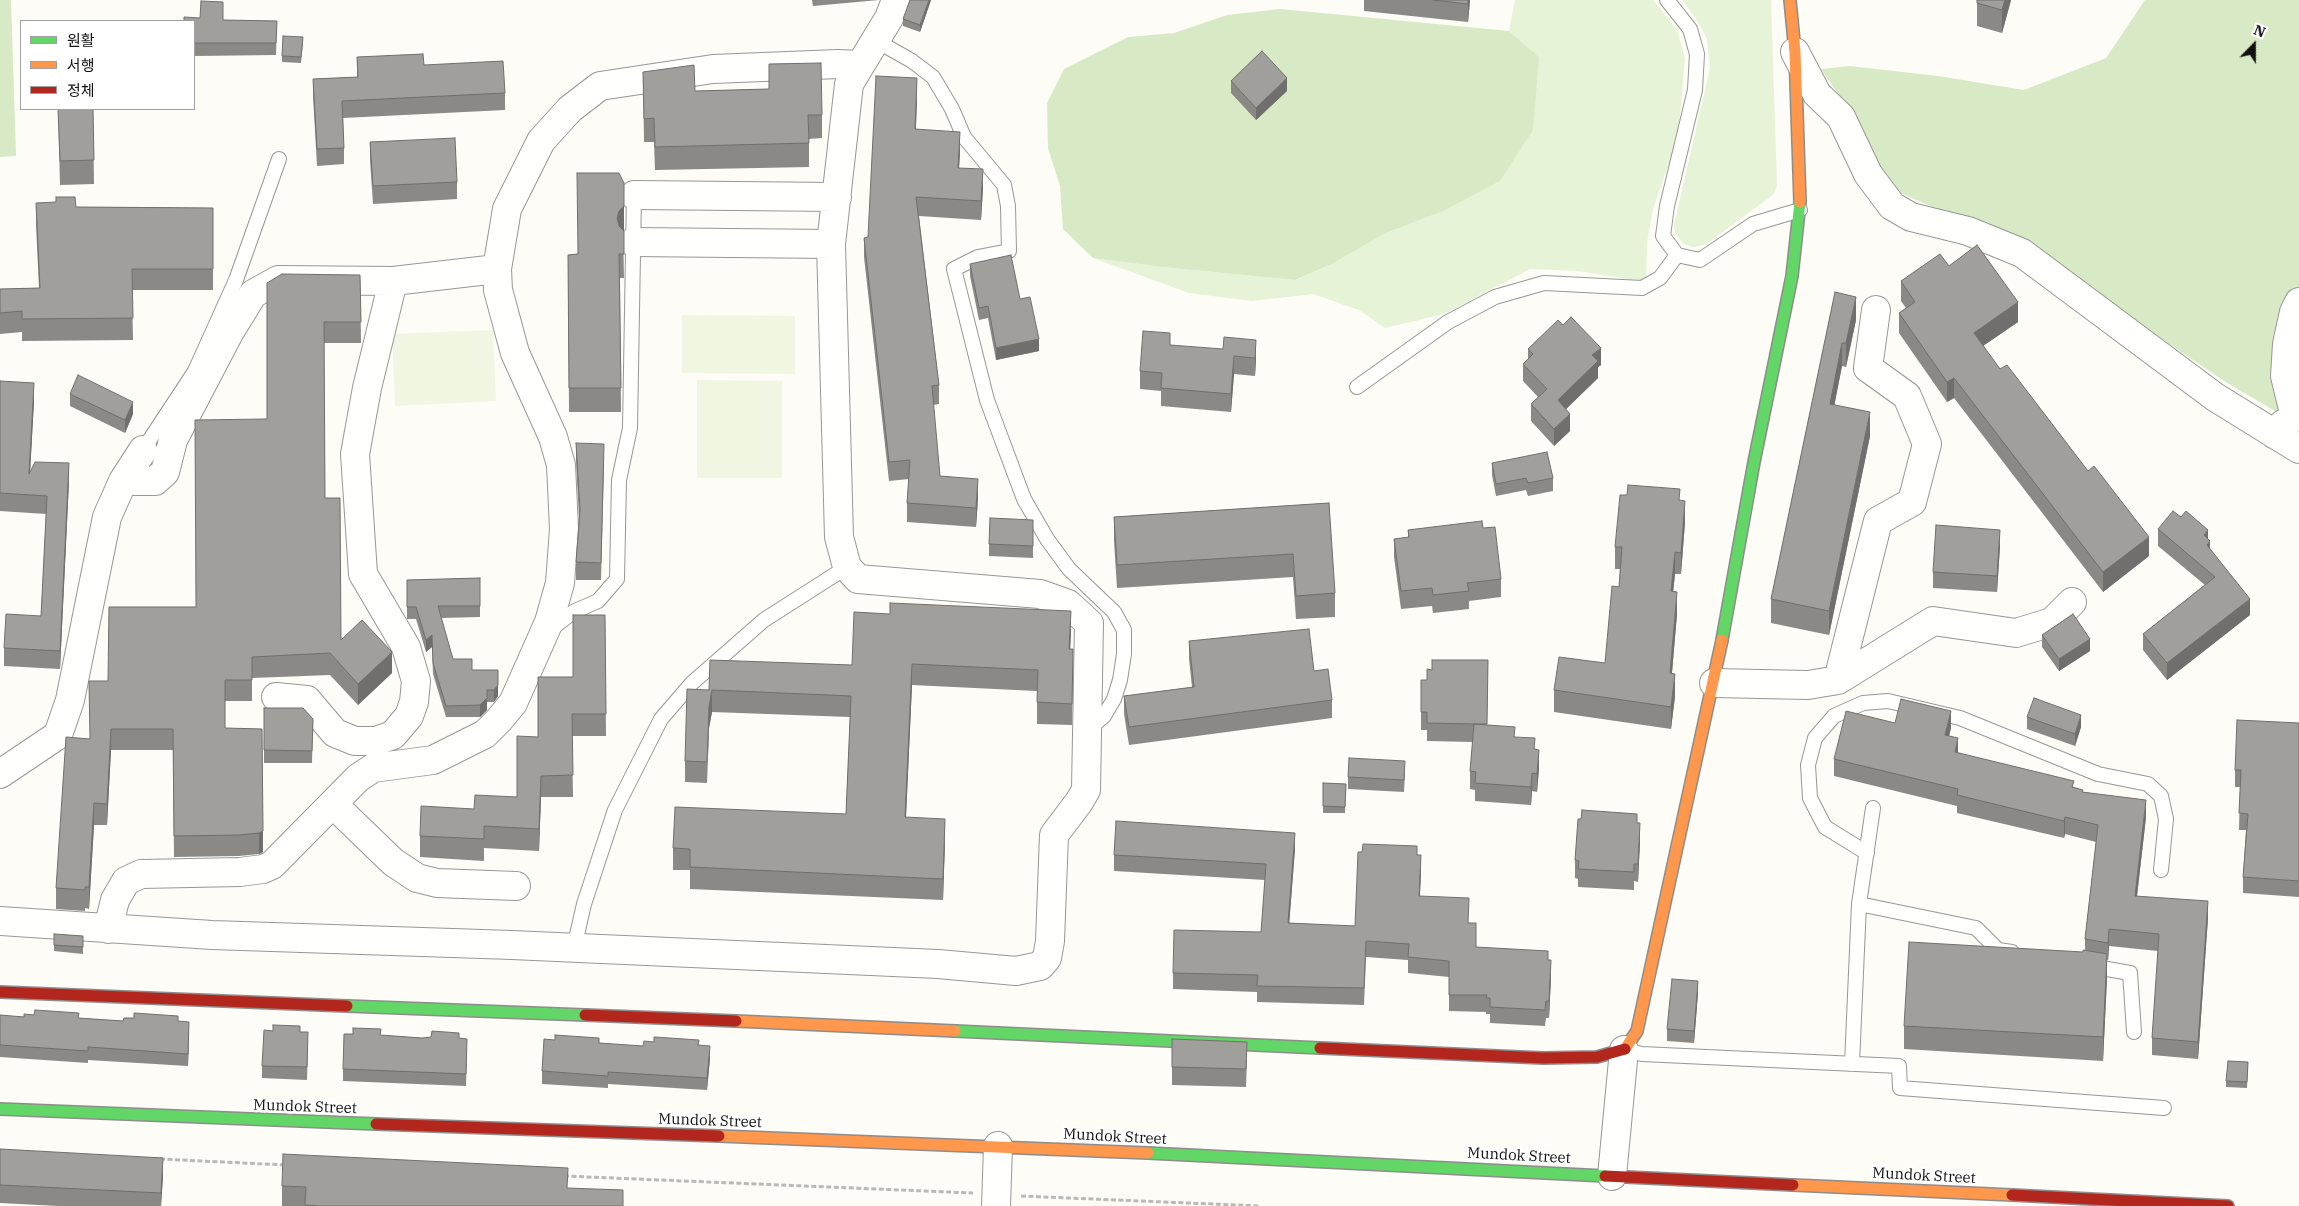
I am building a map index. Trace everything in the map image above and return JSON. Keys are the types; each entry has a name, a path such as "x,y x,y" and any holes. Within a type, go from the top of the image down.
{"street":[{"path":"0,922 212,935 574,948 928,964 1016,971 1040,966 1047,958 1050,941 1054,835 1086,790 1089,623 1068,604 1040,594 858,579 847,567 839,537 831,244 849,84 889,18 896,0"},
{"path":"1612,1176 1624,1050 1637,1031 1714,682 1754,462 1792,276 1800,210 1795,52 1790,0"},
{"path":"1795,52 1817,94 1842,117 1868,174 1892,206 1911,217 1968,231 2022,253 2215,397 2299,449"},
{"path":"108,929 115,900 126,881 140,874 240,872 263,869 272,865 358,778 373,768 433,760 484,734 499,720 513,702 545,633 560,583 564,529 560,466 553,437 515,353 498,290 497,269 507,209 541,141 570,109 600,86 713,69 838,64 860,65"},
{"path":"634,195 837,197"},
{"path":"633,242 831,244"},
{"path":"123,481 155,481 166,472 173,440 229,333 253,294 278,280 393,282 497,269"},
{"path":"276,697 307,700 335,733 356,741 376,741 392,735 409,716 414,702 416,681 406,647 363,574 355,454 367,388 393,282"},
{"path":"2274,434 2283,424 2296,417 2285,376 2287,344 2294,312 2299,302"},
{"path":"1838,680 1878,521 1912,502 1927,444 1907,396 1868,368 1876,310"},
{"path":"0,774 58,735 70,700 107,518 123,481 143,450"},
{"path":"1714,682 1808,685 1838,680 1933,621 2016,633 2052,622 2072,602"},
{"path":"333,804 393,862 417,878 437,883 516,886"},
{"path":"0,992 786,1022 1543,1058 1597,1057 1624,1050"},
{"name":"Mundok Street","path":"0,1109 229,1119 998,1146 2228,1206"},
{"path":"996,1200 998,1146"}],"lane":[{"path":"1667,0 1690,29 1697,54 1695,90 1667,206 1662,236 1677,255 1700,260 1752,224 1800,210"},
{"path":"876,40 912,61 933,77 952,109 964,137 1004,185 1008,206 1009,251 978,257 954,268 986,400 1024,499 1069,569 1114,612 1124,630 1124,654 1120,680 1114,699 1104,716 1087,731"},
{"path":"143,450 195,370 236,280 279,159"},
{"path":"545,633 573,612 598,601 617,579 619,480 630,428 634,195"},
{"path":"1357,387 1448,322 1495,297 1544,284 1642,288 1660,278 1677,255"},
{"path":"574,948 584,904 615,810 661,718 692,683 764,620 847,567"},
{"path":"1866,853 1825,827 1810,798 1808,765 1815,738 1834,716 1863,703 1888,702 1960,718 2098,774 2148,784 2161,796 2166,819 2161,870"},
{"path":"1852,1064 1859,904 1873,808"},
{"path":"1859,904 1976,928 1998,950 2026,955"},
{"path":"2073,963 2130,974 2134,1032"},
{"path":"1624,1050 1642,1054 1899,1066 1900,1088 2164,1108"}],"path":[{"path":"159,1159 289,1165"},
{"path":"558,1176 996,1200 1260,1206"}],"green space":[{"path":"0,0 11,0 16,156 0,157"},
{"path":"1515,0 1653,0 1677,29 1685,59 1678,138 1653,209 1647,243 1646,282 1578,271 1530,269 1444,314 1385,328 1359,310 1313,294 1252,301 1189,293 1093,258 1162,267 1296,280 1332,264 1386,233 1441,212 1539,57 1509,31"},
{"path":"1682,0 1771,0 1777,186 1773,195 1705,245 1693,247 1683,244 1675,233 1674,225 1710,68 1707,39"},
{"path":"2145,0 2299,0 2299,425 2224,381 1998,228 1937,209 1896,191 1877,167 1862,129 1821,69 1850,66 1938,76 2024,90 2106,58"},
{"path":"1280,9 1509,31 1539,57 1533,130 1500,181 1441,212 1386,233 1332,264 1295,280 1093,258 1063,229 1060,186 1048,148 1047,103 1064,69 1128,37 1174,33 1227,15"},
{"path":"682,315 795,316 795,374 682,373"},
{"path":"493,330 496,401 395,406 392,334"},
{"path":"697,380 782,381 782,478 697,478"}],"building":[{"path":"910,0 929,0 920,25 903,19"},
{"path":"1433,0 1468,0 1468,4"},
{"path":"1977,0 2005,0 2002,10 1977,3"},
{"path":"201,1 223,2 223,20 277,21 276,43 195,43 195,20 184,20 184,17 200,18"},
{"path":"283,36 303,37 301,57 282,56"},
{"path":"1262,51 1287,78 1256,108 1231,81"},
{"path":"423,54 424,65 503,61 505,93 342,101 344,148 317,149 313,79 358,77 357,57"},
{"path":"821,63 822,115 808,115 809,143 655,147 654,118 644,119 643,72 694,65 695,91 769,89 769,64"},
{"path":"876,76 917,78 915,129 960,132 958,168 983,169 981,201 916,197 939,385 932,386 940,476 978,479 976,508 907,503 910,460 889,462 864,238 868,237"},
{"path":"58,110 93,110 94,160 60,161"},
{"path":"455,138 457,182 373,186 370,142"},
{"path":"577,173 619,173 624,183 624,206 619,211 617,218 619,226 624,231 624,254 619,254 621,388 569,388 568,255 578,254"},
{"path":"56,197 75,197 76,207 213,208 213,269 132,269 133,318 22,319 22,311 0,313 0,289 40,288 36,203 56,202"},
{"path":"1977,245 2018,302 1974,333 2000,369 2007,365 2088,471 2094,466 2149,537 2103,572 1954,378 1947,382 1899,313 1915,302 1901,281 1940,254 1949,266"},
{"path":"1011,255 1020,299 1030,297 1039,339 996,348 988,306 979,308 970,264"},
{"path":"282,274 360,275 361,322 324,322 325,498 340,498 341,640 362,620 392,652 358,684 330,653 252,657 252,680 225,680 225,728 262,729 263,831 259,833 174,836 173,729 111,729 107,804 94,803 89,887 85,887 85,890 56,888 66,737 90,739 89,681 108,681 109,607 196,607 195,420 267,419 267,283"},
{"path":"1835,292 1856,297 1846,343 1842,343 1830,404 1870,412 1829,611 1771,599"},
{"path":"1571,317 1601,348 1592,355 1598,361 1558,400 1570,414 1554,429 1531,404 1547,389 1523,364 1533,354 1528,349 1558,320 1563,325"},
{"path":"1143,331 1170,333 1170,345 1223,349 1224,337 1256,340 1255,358 1234,356 1231,394 1161,388 1162,373 1140,371"},
{"path":"78,375 133,402 125,420 70,394"},
{"path":"0,381 34,383 29,474 35,462 69,463 60,651 4,648 6,614 41,616 47,496 0,493"},
{"path":"576,443 604,444 601,563 576,562 580,510"},
{"path":"1547,452 1553,478 1528,483 1526,478 1496,484 1492,463"},
{"path":"1628,485 1680,489 1679,500 1685,501 1681,553 1675,552 1671,591 1677,592 1670,673 1675,674 1671,707 1554,690 1559,657 1605,663 1612,586 1619,587 1622,547 1615,547 1620,495 1627,495"},
{"path":"1329,503 1335,593 1296,596 1293,554 1117,565 1114,517"},
{"path":"2173,511 2181,517 2186,511 2208,530 2204,535 2210,541 2207,545 2250,599 2167,663 2143,634 2215,577 2158,529"},
{"path":"990,518 1033,520 1033,546 989,544"},
{"path":"1482,521 1483,528 1495,527 1501,579 1467,583 1469,591 1433,595 1432,588 1401,591 1394,539 1409,537 1408,530"},
{"path":"1936,525 2000,530 1997,576 1933,572"},
{"path":"480,578 480,606 438,606 453,659 472,659 472,670 498,670 498,685 494,690 487,690 487,698 480,705 446,706 433,663 432,635 426,640 416,607 407,607 407,580"},
{"path":"890,603 1071,611 1069,649 1073,649 1072,704 1037,702 1038,670 912,664 905,817 945,819 943,879 690,867 690,849 673,848 675,807 846,814 851,696 712,690 709,707 707,762 685,761 687,689 709,690 710,660 852,665 854,612 890,614"},
{"path":"2073,614 2090,639 2059,659 2042,635"},
{"path":"573,615 605,615 606,714 572,714 573,775 541,776 539,829 484,826 484,839 420,836 421,806 474,809 475,795 517,797 517,736 538,737 538,677 573,677"},
{"path":"1309,629 1314,671 1328,669 1332,700 1129,727 1124,696 1194,687 1189,641"},
{"path":"1432,660 1488,660 1487,724 1427,723 1427,712 1421,712 1421,680 1427,680 1427,669 1432,670"},
{"path":"2034,698 2081,715 2075,734 2027,717"},
{"path":"1901,699 1951,711 1945,735 1958,738 1955,752 2074,781 2072,787 2083,790 2082,792 2146,800 2135,896 2208,901 2198,1042 2152,1038 2159,934 2109,929 2108,943 2085,939 2098,825 2065,817 2064,821 1957,795 1958,789 1834,759 1846,711 1895,723"},
{"path":"264,708 303,708 313,719 312,751 264,750"},
{"path":"2237,720 2299,723 2299,881 2243,877 2248,814 2239,813 2241,770 2235,770"},
{"path":"1474,724 1515,727 1514,737 1535,738 1534,749 1539,750 1537,774 1532,773 1531,787 1475,783 1476,772 1470,771"},
{"path":"1349,758 1405,761 1404,780 1348,777"},
{"path":"1323,783 1346,784 1345,807 1323,806"},
{"path":"1582,810 1637,814 1637,823 1640,823 1638,864 1634,864 1634,872 1578,869 1579,861 1575,860 1578,819 1581,819"},
{"path":"1116,821 1295,833 1288,923 1355,926 1358,852 1362,852 1363,844 1417,846 1417,855 1421,855 1419,896 1469,898 1468,923 1476,923 1476,947 1548,951 1548,960 1551,960 1549,1001 1546,1001 1545,1010 1490,1007 1490,998 1486,998 1487,995 1449,995 1449,961 1408,957 1409,944 1366,941 1364,988 1257,986 1258,975 1173,973 1174,930 1261,932 1266,864 1114,855"},
{"path":"54,934 83,936 83,947 54,945"},
{"path":"1909,942 2083,952 2083,950 2107,954 2103,1037 1904,1026"},
{"path":"1672,979 1698,981 1694,1031 1667,1029"},
{"path":"35,1010 79,1013 78,1018 123,1021 124,1018 134,1018 134,1013 178,1016 178,1021 189,1022 188,1054 88,1047 88,1051 0,1045 0,1015 24,1017 24,1014 34,1015"},
{"path":"273,1025 300,1026 300,1032 308,1032 307,1067 262,1066 264,1030 273,1031"},
{"path":"353,1028 381,1029 380,1035 422,1038 431,1037 432,1031 459,1033 459,1038 467,1039 466,1074 343,1069 344,1034 353,1034"},
{"path":"555,1035 599,1038 599,1043 643,1046 644,1041 654,1042 654,1037 699,1040 698,1045 710,1046 707,1078 608,1072 608,1076 542,1071 544,1039 555,1040"},
{"path":"1172,1039 1247,1042 1246,1069 1172,1067"},
{"path":"2228,1061 2248,1062 2247,1082 2226,1081"},
{"path":"0,1149 163,1158 161,1193 0,1185"},
{"path":"283,1154 568,1168 567,1188 623,1190 623,1206 305,1205 306,1187 282,1186"}],"traffic: fast":[{"path":"1722,640 1754,462 1792,276 1800,202"},
{"path":"347,1006 585,1015"},
{"path":"955,1031 1320,1048"},
{"path":"0,1109 376,1124"},
{"path":"1148,1153 1605,1176"}],"traffic: slow":[{"path":"1790,0 1795,52 1800,202"},
{"path":"1625,1049 1637,1031 1722,640"},
{"path":"736,1021 955,1031"},
{"path":"719,1136 1148,1153"},
{"path":"1793,1185 2012,1195"}],"traffic: jam":[{"path":"0,992 347,1006"},
{"path":"585,1015 736,1021"},
{"path":"1320,1048 1543,1058 1597,1057 1625,1049"},
{"path":"376,1124 719,1136"},
{"path":"1605,1176 1793,1185"},
{"path":"2012,1195 2228,1206"}]}
